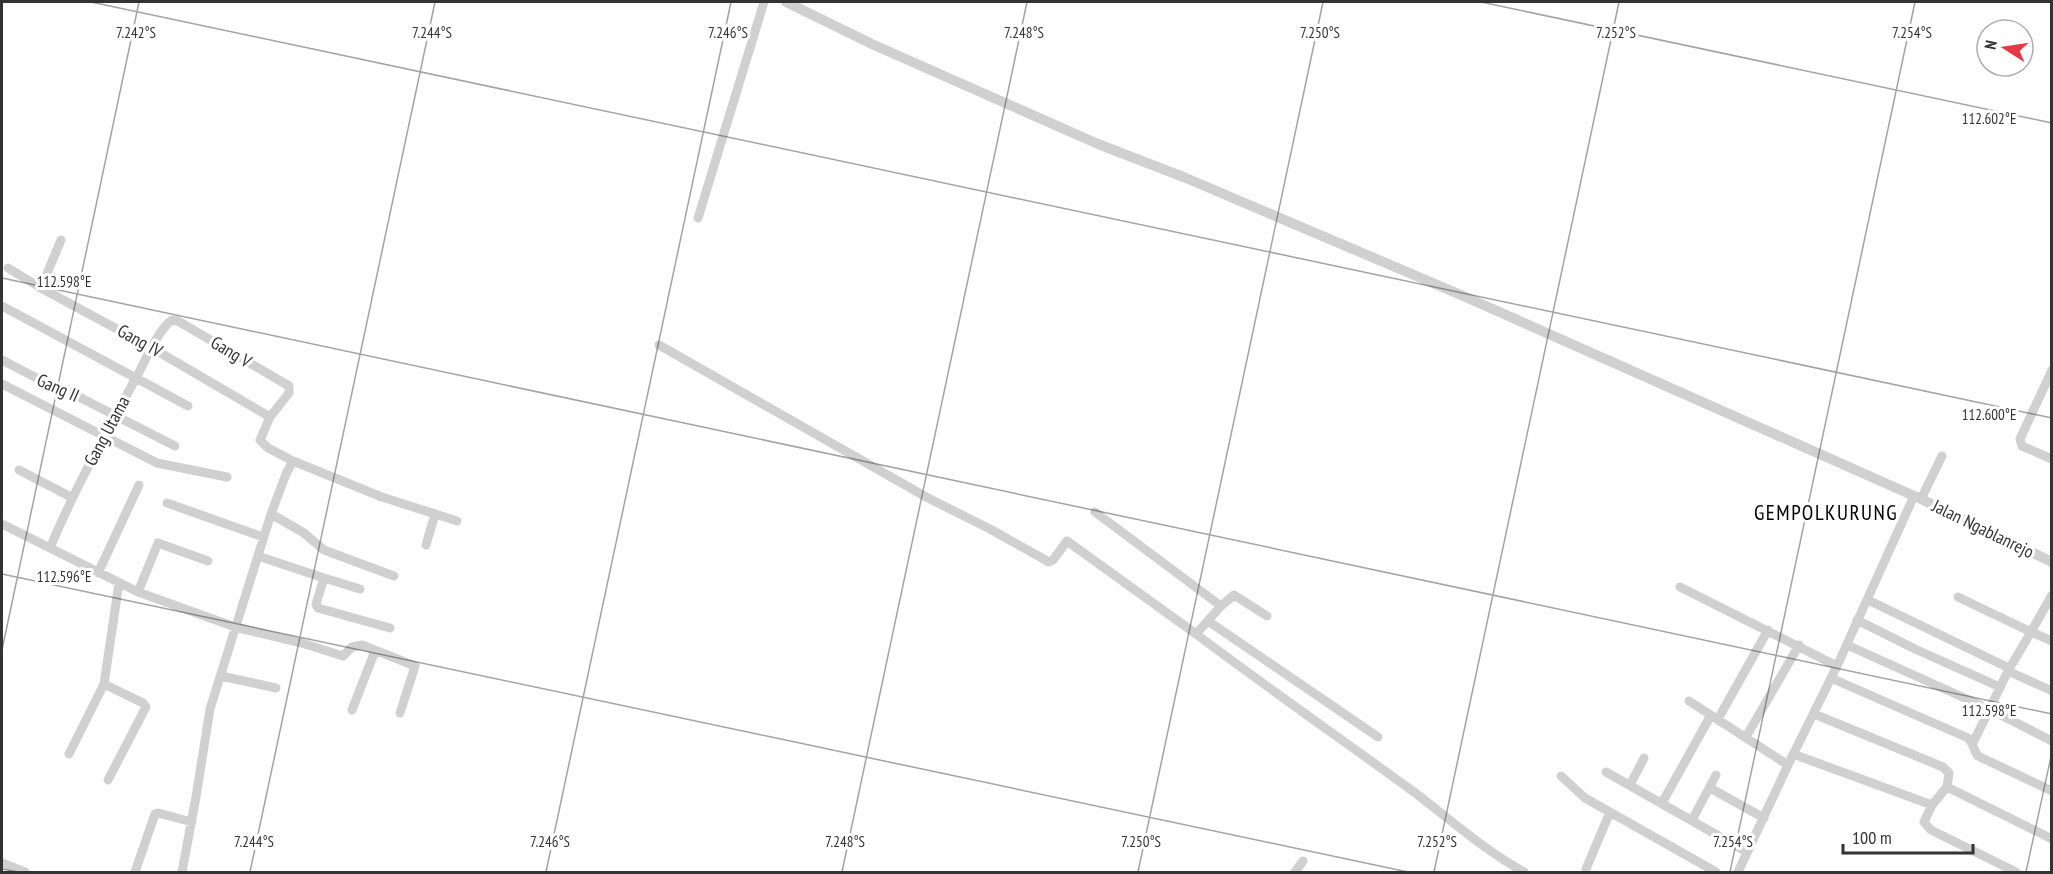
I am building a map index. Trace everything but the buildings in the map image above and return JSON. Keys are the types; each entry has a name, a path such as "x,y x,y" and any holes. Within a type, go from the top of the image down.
{"street":[{"path":"698,218 764,2"},
{"name":"Jalan Ngablanrejo","path":"786,2 885,50 1076,134 1186,178 1461,295 1917,498 2052,562"},
{"path":"41,288 61,240"},
{"name":"Gang IV","path":"8,268 270,417"},
{"path":"2,306 188,406"},
{"name":"Gang Utama","path":"50,548 71,498 104,435 152,348 172,320"},
{"name":"Gang V","path":"172,320 178,321 289,386 289,393 270,417"},
{"path":"659,345 928,498 976,521 1049,562 1067,541 1327,728 1473,840 1520,872"},
{"name":"Gang II","path":"2,360 50,386 115,415 175,446"},
{"path":"2052,370 2049,387 2020,439 2022,446 2052,459"},
{"path":"2,384 157,463 227,477"},
{"path":"270,417 260,437 261,442 293,461 382,497 457,521"},
{"path":"1738,873 1793,754 1838,666 1857,620 1917,498 1942,456"},
{"path":"182,873 210,709 263,537 293,461"},
{"path":"19,470 71,498"},
{"path":"98,573 139,485"},
{"path":"167,503 263,537"},
{"path":"1095,512 1221,606"},
{"path":"271,514 304,533 324,550 394,576"},
{"path":"426,545 435,514"},
{"path":"2,524 138,592 235,627 302,643 343,657 356,645 362,645 416,666 400,713"},
{"path":"138,592 158,543 208,561"},
{"path":"258,556 360,589"},
{"path":"324,578 316,604 318,608 390,628"},
{"path":"69,754 104,684 119,583"},
{"path":"1680,587 1838,666"},
{"path":"1196,634 1234,595 1267,616"},
{"path":"2052,595 2008,670 1973,743 1974,752 1978,756 2052,791"},
{"path":"1958,597 2052,642"},
{"path":"1868,600 2052,691"},
{"path":"1857,620 2000,687"},
{"path":"1208,621 1378,737"},
{"path":"1662,803 1768,630"},
{"path":"1746,737 1798,645"},
{"path":"1847,645 1989,709 2052,741"},
{"path":"352,710 375,651"},
{"path":"221,676 276,688"},
{"path":"1831,678 1968,738 1973,743"},
{"path":"104,684 144,703 146,707 108,780"},
{"path":"1689,701 1788,765"},
{"path":"1327,728 1339,712"},
{"path":"1814,714 1943,767 1949,773 1947,787 1932,805 1924,822 1931,830 2016,873"},
{"path":"1793,754 1932,805"},
{"path":"1630,785 1644,758"},
{"path":"1606,772 1747,852"},
{"path":"1561,776 1585,798 1716,873"},
{"path":"1692,820 1716,776"},
{"path":"1947,787 2052,839"},
{"path":"1710,788 1764,818"},
{"path":"1586,869 1610,812"},
{"path":"135,873 155,814 192,822"},
{"path":"1295,873 1303,861"},
{"path":"2,864 25,873"}],"district":[{"name":"GEMPOLKURUNG","path":"1826,513"}]}
